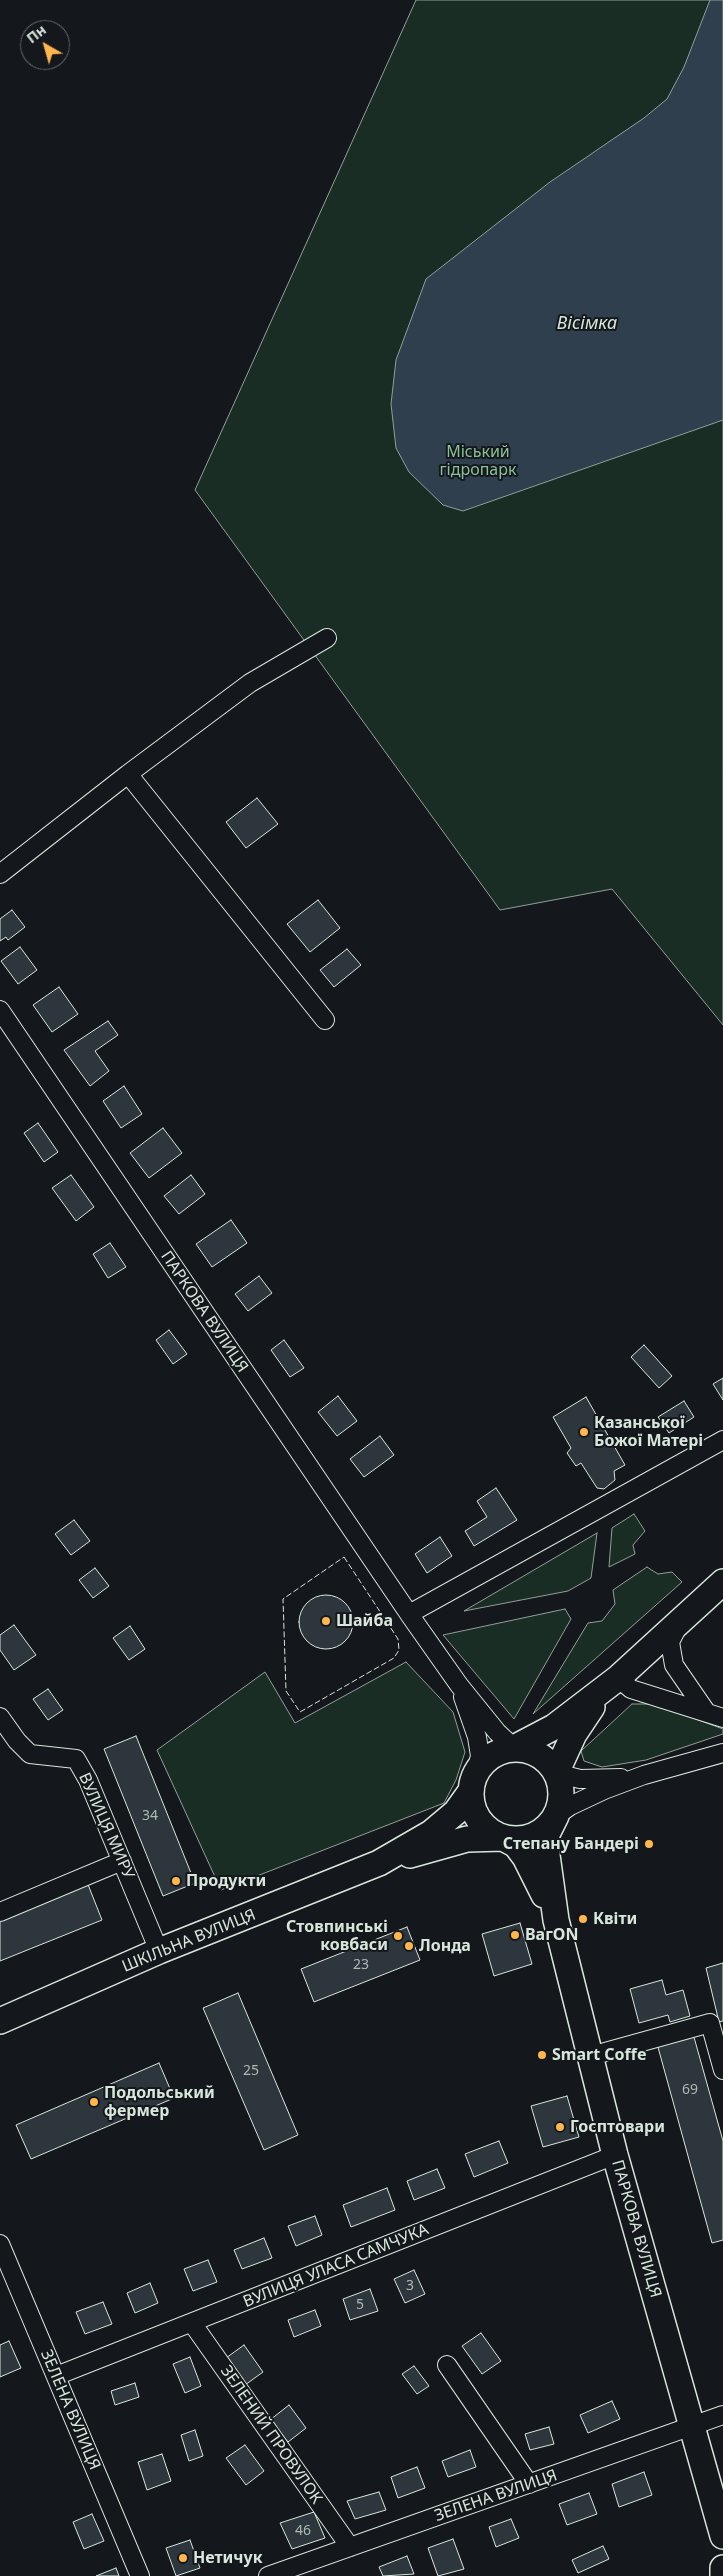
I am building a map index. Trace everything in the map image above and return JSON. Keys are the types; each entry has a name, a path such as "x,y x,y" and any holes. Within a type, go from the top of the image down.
{"main road":[{"path":"514,1748 532,1751 540,1755 556,1773 562,1796 556,1816 544,1829 529,1838 503,1838 489,1831 478,1820 471,1801 473,1782 496,1753 514,1748 554,1727 615,1680 723,1582"},
{"path":"556,1773 574,1734 615,1680"},
{"name":"ШКІЛЬНА ВУЛИЦЯ","path":"379,1864 431,1833 456,1812 473,1782"},
{"name":"ПАРКОВА ВУЛИЦЯ","path":"556,1816 547,1834 546,1848 556,1920 615,2156 723,2536"},
{"name":"ШКІЛЬНА ВУЛИЦЯ","path":"0,2021 159,1951 379,1864 468,1839 503,1838"},
{"name":"ПАРКОВА ВУЛИЦЯ","path":"503,1838 516,1845 525,1857 556,1920"},
{"path":"723,2568 723,2576"}],"street":[{"path":"0,874 128,774 250,683 327,638"},
{"path":"128,774 325,1020"},
{"name":"ПАРКОВА ВУЛИЦЯ","path":"0,1010 459,1685"},
{"path":"409,1614 723,1440"},
{"path":"681,1619 670,1642 674,1665 685,1684 715,1716"},
{"path":"615,1680 632,1689 715,1716"},
{"path":"459,1685 497,1732 514,1748"},
{"path":"459,1685 477,1738 480,1756 473,1782"},
{"name":"ВУЛИЦЯ МИРУ","path":"0,1717 17,1741 30,1754 76,1760 88,1780 159,1951"},
{"path":"556,1816 570,1806 604,1790 723,1753"},
{"path":"556,1773 580,1779 644,1776"},
{"path":"0,1912 122,1861"},
{"path":"591,2056 710,2023 723,2070"},
{"name":"ВУЛИЦЯ УЛАСА САМЧУКА","path":"56,2376 615,2156"},
{"name":"ЗЕЛЕНА ВУЛИЦЯ","path":"0,2244 140,2576"},
{"name":"ЗЕЛЕНИЙ ПРОВУЛОК","path":"192,2322 350,2547"},
{"path":"447,2365 529,2484"},
{"name":"ЗЕЛЕНА ВУЛИЦЯ","path":"268,2576 723,2415"}],"green space":[{"name":"Міський гідропарк","path":"416,0 723,0 723,1025 612,889 500,910 195,490"},
{"path":"634,1514 645,1531 633,1545 635,1554 609,1567 612,1528"},
{"path":"597,1533 591,1578 568,1591 464,1611"},
{"path":"647,1567 658,1574 672,1572 682,1582 533,1714 588,1623 602,1621 615,1604 613,1590"},
{"path":"565,1609 571,1619 514,1719 443,1635"},
{"path":"406,1662 453,1712 465,1752 456,1780 444,1803 221,1890 157,1750 265,1672 295,1723"},
{"path":"632,1704 655,1704 723,1729 723,1734 646,1760 602,1767 584,1761 581,1751"}],"water":[{"name":"Вісімка","path":"710,0 723,0 723,420 463,511 443,505 409,472 396,448 391,404 396,360 426,279 550,182 644,118 667,99 684,67"}],"building":[{"path":"257,798 278,824 246,848 226,822"},
{"path":"318,900 340,928 310,952 287,924"},
{"path":"12,910 25,927 8,940 6,937 0,941 0,919"},
{"path":"20,947 37,970 18,984 1,961"},
{"path":"347,949 361,965 334,987 320,970"},
{"path":"59,987 78,1014 52,1032 33,1005"},
{"path":"108,1021 118,1035 95,1051 109,1071 90,1086 64,1050"},
{"path":"124,1086 142,1114 121,1128 103,1101"},
{"path":"38,1123 58,1152 44,1162 24,1133"},
{"path":"163,1128 182,1153 149,1178 130,1153"},
{"path":"71,1175 94,1207 76,1221 52,1188"},
{"path":"191,1175 205,1194 179,1214 164,1196"},
{"path":"231,1220 247,1243 212,1267 196,1244"},
{"path":"110,1243 126,1267 108,1278 93,1254"},
{"path":"259,1276 272,1293 248,1311 235,1294"},
{"path":"169,1330 187,1354 173,1364 156,1340"},
{"path":"284,1340 304,1368 290,1377 271,1350"},
{"path":"644,1345 672,1376 659,1388 631,1357"},
{"path":"723,1378 723,1400 713,1384"},
{"path":"338,1396 357,1421 337,1436 318,1412"},
{"name":"Казанської Божої Матері","path":"586,1397 625,1465 614,1471 615,1480 604,1489 597,1488 581,1463 576,1466 567,1453 571,1448 553,1417"},
{"path":"684,1401 694,1417 669,1433 658,1417"},
{"path":"380,1436 394,1455 364,1477 350,1459"},
{"path":"496,1488 517,1520 474,1546 465,1531 487,1517 477,1501"},
{"path":"74,1520 90,1541 71,1555 55,1534"},
{"path":"440,1537 452,1556 427,1573 415,1554"},
{"path":"95,1568 109,1586 93,1598 79,1580"},
{"name":"Шайба","path":"326,1595 336,1597 345,1603 351,1612 353,1622 351,1632 345,1641 336,1647 326,1649 316,1647 307,1641 301,1632 299,1622 301,1612 307,1603 316,1597"},
{"path":"14,1625 36,1655 14,1670 0,1650 0,1635"},
{"path":"130,1626 145,1649 129,1660 113,1638"},
{"path":"48,1689 63,1710 48,1720 33,1699"},
{"path":"136,1736 195,1883 163,1896 104,1749"},
{"path":"87,1882 102,1920 0,1961 0,1917"},
{"path":"520,1923 532,1964 494,1976 482,1934"},
{"path":"407,1927 420,1960 314,2002 301,1969"},
{"path":"723,1963 723,2021 719,2022 706,1968"},
{"path":"662,1980 666,1995 683,1990 690,2016 670,2022 668,2015 639,2023 630,1989"},
{"path":"238,1993 298,2135 264,2150 203,2008"},
{"path":"692,2030 723,2141 723,2240 712,2243 656,2040"},
{"path":"159,2063 174,2098 31,2159 16,2125"},
{"path":"567,2096 579,2137 543,2147 531,2106"},
{"path":"499,2141 508,2163 474,2177 465,2154"},
{"path":"437,2169 445,2188 414,2200 407,2181"},
{"path":"387,2188 395,2210 351,2227 343,2205"},
{"path":"315,2216 322,2235 296,2246 288,2226"},
{"path":"264,2238 272,2258 242,2269 234,2250"},
{"path":"208,2260 217,2282 193,2291 184,2269"},
{"path":"414,2270 425,2294 405,2303 394,2279"},
{"path":"150,2283 158,2303 135,2313 127,2293"},
{"path":"370,2289 378,2311 350,2320 343,2299"},
{"path":"103,2302 112,2324 85,2334 76,2312"},
{"path":"315,2310 321,2326 294,2337 288,2320"},
{"path":"481,2333 501,2361 482,2374 462,2346"},
{"path":"9,2341 21,2368 0,2377 0,2345"},
{"path":"244,2345 263,2372 245,2385 226,2358"},
{"path":"190,2357 201,2386 185,2393 173,2364"},
{"path":"414,2366 429,2386 417,2394 402,2374"},
{"path":"135,2383 139,2397 115,2405 111,2391"},
{"path":"612,2401 620,2419 588,2433 580,2415"},
{"path":"289,2405 306,2428 288,2442 270,2420"},
{"path":"549,2427 554,2444 530,2450 525,2434"},
{"path":"195,2430 203,2456 189,2461 181,2435"},
{"path":"245,2445 264,2471 246,2485 226,2458"},
{"path":"470,2450 476,2467 448,2477 442,2461"},
{"path":"162,2454 171,2481 147,2490 138,2462"},
{"path":"417,2467 425,2488 398,2498 391,2477"},
{"path":"644,2472 652,2495 619,2507 612,2484"},
{"path":"379,2492 386,2510 355,2519 347,2501"},
{"path":"589,2493 597,2514 567,2525 559,2504"},
{"path":"314,2512 325,2538 292,2549 280,2523"},
{"path":"92,2514 104,2541 84,2549 73,2522"},
{"path":"511,2519 519,2538 496,2547 489,2527"},
{"path":"453,2539 464,2569 438,2576 428,2548"},
{"name":"Нетичук","path":"190,2540 200,2568 176,2576 166,2548"},
{"path":"603,2546 609,2559 578,2573 572,2560"},
{"path":"407,2556 414,2574 383,2576 379,2567"},
{"path":"116,2568 119,2576 96,2576"}],"fence":[{"path":"344,1557 398,1639 399,1650 394,1658 300,1712 286,1691 283,1599 344,1557"}],"place":[{"name":"Казанської Божої Матері","path":"584,1432"},
{"name":"Шайба","path":"326,1621"},
{"name":"Степану Бандері","path":"649,1844"},
{"name":"Продукти","path":"176,1881"},
{"name":"Квiти","path":"583,1919"},
{"name":"ВагON","path":"515,1935"},
{"name":"Стовпинські ковбаси","path":"398,1936"},
{"name":"Лонда","path":"409,1946"},
{"name":"Smart Coffe","path":"542,2055"},
{"name":"Подольський фермер","path":"94,2102"},
{"name":"Госптовари","path":"560,2127"},
{"name":"Нетичук","path":"183,2558"}]}
